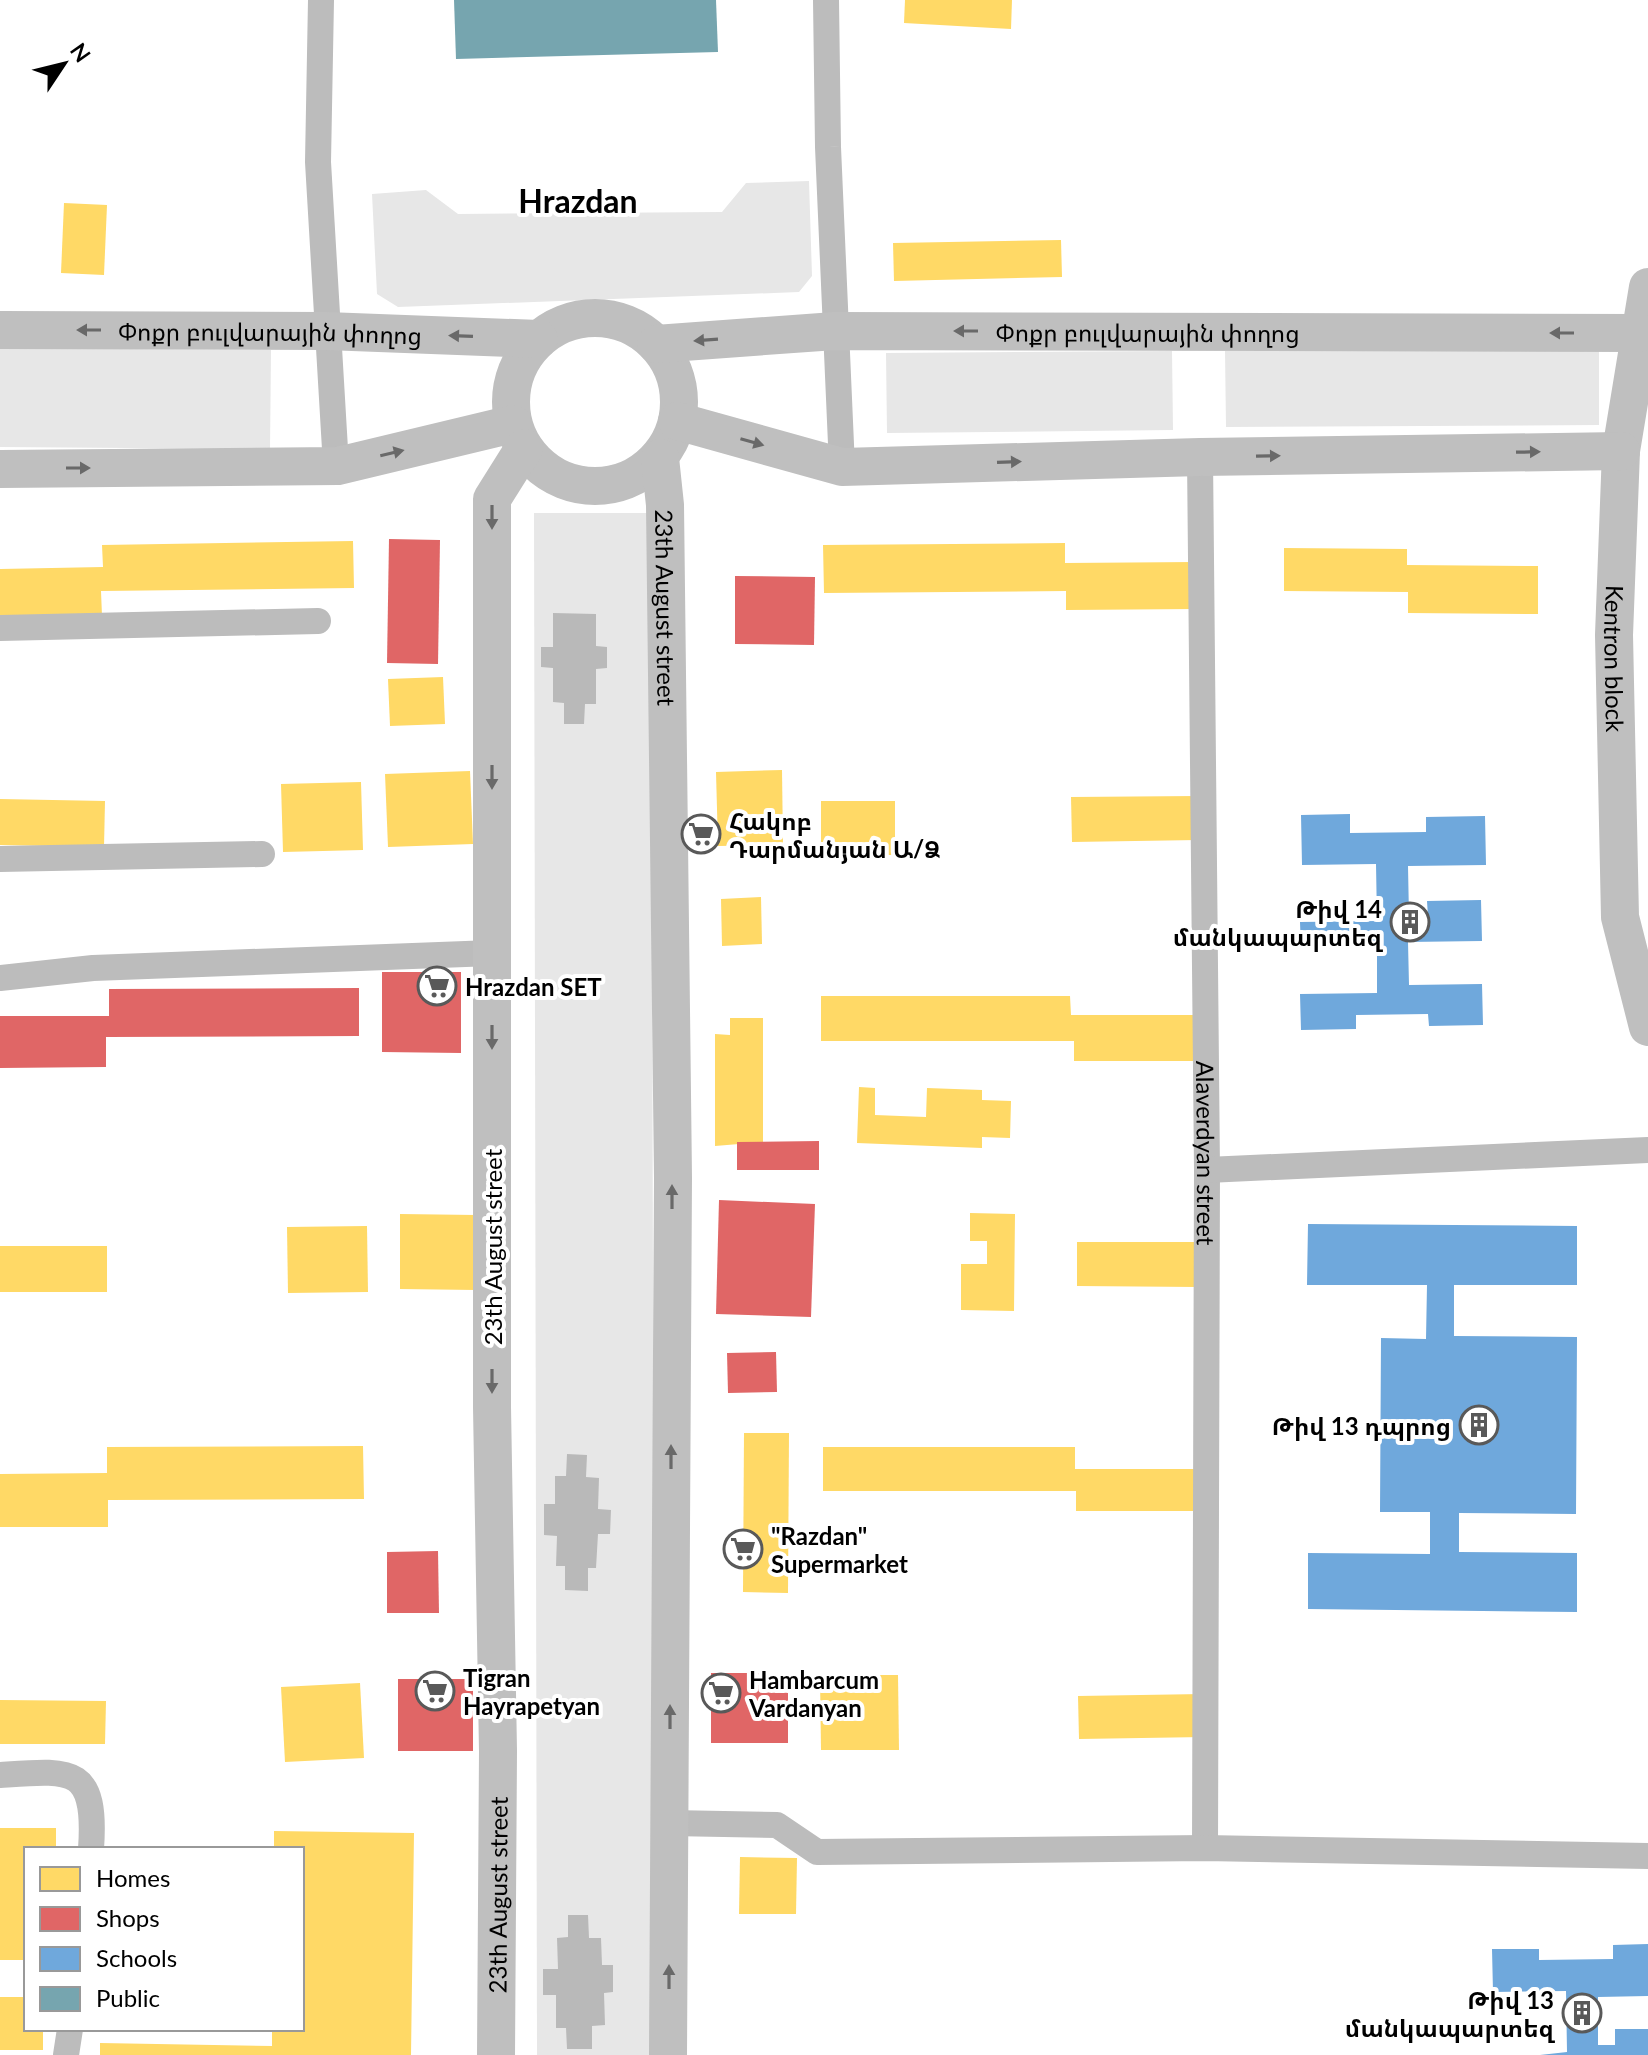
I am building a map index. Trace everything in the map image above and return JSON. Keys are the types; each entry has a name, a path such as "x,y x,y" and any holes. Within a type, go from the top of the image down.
{"street":[{"path":"321,0 318,162 336,466"},
{"path":"826,0 842,467"},
{"name":"Kentron block","path":"1648,287 1621,451 1614,635 1620,917 1648,1027"},
{"path":"599,318 630,325 656,344 676,380 677,421 660,458 641,473 611,485 578,485 547,472 519,436 510,401 514,378 524,356 539,339 567,322 599,318"},
{"name":"Փոքր բուլվարային փողոց","path":"0,330 326,331 539,339"},
{"name":"Փոքր բուլվարային փողոց","path":"656,344 835,331 1640,333"},
{"path":"677,421 842,467 1200,457 1621,451"},
{"path":"0,469 336,466 519,436"},
{"name":"23th August street","path":"496,2055 498,1751 492,1407 492,499 519,436"},
{"name":"Alaverdyan street","path":"1200,457 1207,1170 1205,1848"},
{"name":"23th August street","path":"660,458 665,505 673,1178 668,2055"},
{"path":"0,628 318,621"},
{"path":"0,859 262,854"},
{"path":"0,978 93,968 492,953"},
{"path":"1207,1170 1648,1150"},
{"path":"0,1775 57,1771 74,1778 90,1798 93,1814 91,1847"},
{"path":"670,1823 777,1825 817,1852 1205,1848 1648,1856"},
{"path":"66,2055 70,2031"}],"shaded area":[{"path":"809,181 812,276 799,292 398,307 377,294 372,194 426,190 458,214 722,212 746,183"},
{"path":"0,348 271,350 270,449 0,447"},
{"path":"1599,349 1599,425 1226,427 1225,351"},
{"path":"1172,351 1173,430 887,433 886,353"},
{"path":"534,513 651,513 655,2055 537,2055"},
{"path":"553,613 596,614 596,646 607,647 607,668 596,669 596,704 585,704 584,724 564,724 564,703 553,702 553,668 541,667 541,647 553,647"},
{"path":"567,1454 587,1455 586,1477 599,1478 598,1509 611,1510 610,1534 598,1534 596,1568 588,1568 588,1591 565,1590 565,1566 556,1566 557,1536 544,1535 544,1504 555,1504 555,1476 566,1476"},
{"path":"568,1915 588,1915 589,1938 601,1938 602,1965 613,1965 613,1992 604,1993 605,2025 592,2026 592,2049 567,2049 566,2028 556,2028 556,1995 543,1995 543,1969 558,1969 557,1938 568,1937"}],"building: Homes":[{"path":"905,0 1012,0 1011,29 904,23"},
{"path":"64,203 107,205 104,275 61,273"},
{"path":"1061,240 1062,277 894,281 893,243"},
{"path":"353,541 354,588 101,591 102,616 0,617 0,569 103,567 102,545"},
{"path":"1065,543 1065,563 1195,562 1195,609 1066,610 1066,591 824,593 823,545"},
{"path":"1284,548 1407,549 1407,565 1538,566 1538,614 1408,613 1408,592 1284,591"},
{"path":"443,677 445,724 390,726 388,679"},
{"path":"782,770 783,845 718,846 716,772"},
{"path":"470,771 473,844 388,847 385,774"},
{"path":"361,782 363,850 283,852 281,784"},
{"path":"1197,796 1198,840 1072,842 1071,797"},
{"path":"0,799 105,801 104,847 0,845"},
{"path":"821,801 895,801 895,855 821,855"},
{"path":"761,897 762,944 722,946 721,899"},
{"path":"821,996 1070,996 1071,1015 1198,1015 1198,1061 1074,1061 1074,1041 821,1041"},
{"path":"730,1018 763,1018 763,1142 715,1146 715,1034 730,1035"},
{"path":"859,1087 875,1088 875,1115 926,1117 927,1088 982,1090 982,1100 1011,1101 1010,1138 982,1137 982,1148 857,1143"},
{"path":"970,1213 1015,1214 1014,1311 961,1310 961,1264 987,1264 987,1241 970,1241"},
{"path":"400,1214 476,1215 476,1290 400,1289"},
{"path":"367,1226 368,1292 288,1293 287,1227"},
{"path":"1077,1242 1197,1242 1197,1287 1077,1286"},
{"path":"0,1246 107,1246 107,1292 0,1292"},
{"path":"744,1433 789,1433 788,1593 743,1592"},
{"path":"363,1446 364,1499 108,1500 108,1527 0,1527 0,1474 107,1473 107,1447"},
{"path":"823,1447 1075,1447 1075,1469 1199,1469 1200,1511 1076,1511 1076,1491 823,1491"},
{"path":"820,1675 898,1675 899,1750 821,1750"},
{"path":"360,1683 364,1758 285,1762 281,1687"},
{"path":"1203,1694 1204,1737 1079,1739 1078,1696"},
{"path":"0,1700 106,1701 105,1744 0,1744"},
{"path":"0,1828 56,1828 56,1847 24,1847 24,1960 0,1960"},
{"path":"274,1831 414,1833 411,2055 100,2055 100,2043 272,2046 272,2031 304,2031 304,1847 274,1847"},
{"path":"740,1857 797,1858 796,1914 739,1914"},
{"path":"0,1997 24,1997 24,2031 43,2031 43,2050 0,2050"}],"building: Shops":[{"path":"389,539 440,540 438,664 387,663"},
{"path":"735,576 815,577 814,645 735,644"},
{"path":"382,972 461,972 461,1053 382,1052"},
{"path":"359,988 359,1036 106,1037 106,1067 0,1068 0,1016 109,1016 109,989"},
{"path":"819,1141 819,1170 737,1170 737,1142"},
{"path":"719,1200 815,1204 811,1317 716,1314"},
{"path":"776,1352 777,1392 728,1393 727,1353"},
{"path":"438,1551 439,1613 387,1613 387,1552"},
{"path":"711,1673 788,1673 788,1743 711,1743"},
{"path":"398,1679 473,1679 473,1751 398,1751"}],"building: Schools":[{"name":"Թիվ 14 մանկապարտեզ","path":"1350,814 1350,833 1426,832 1426,817 1485,816 1486,865 1408,866 1409,917 1428,917 1427,901 1481,900 1482,941 1408,942 1409,985 1482,984 1483,1025 1429,1026 1428,1014 1356,1015 1356,1029 1301,1030 1300,994 1377,993 1377,947 1301,949 1300,922 1377,921 1376,864 1302,865 1301,815"},
{"name":"Թիվ 13 դպրոց","path":"1308,1224 1577,1226 1577,1285 1454,1285 1454,1336 1577,1337 1576,1514 1459,1513 1459,1552 1577,1553 1577,1612 1308,1609 1308,1553 1430,1554 1430,1512 1380,1512 1381,1338 1426,1339 1427,1285 1307,1285"},
{"name":"Թիվ 13 մանկապարտեզ","path":"1648,1944 1648,1996 1598,1997 1598,2045 1615,2045 1615,2029 1648,2029 1648,2055 1540,2055 1567,2052 1566,1991 1493,1992 1492,1949 1539,1949 1539,1960 1613,1959 1613,1945"}],"building: Public":[{"path":"454,0 716,0 718,52 456,59"}],"place":[{"name":"Հակոբ Դարմանյան Ա/Ձ","path":"701,834"},
{"name":"Թիվ 14 մանկապարտեզ","path":"1410,922"},
{"name":"Hrazdan SET","path":"437,986"},
{"name":"Թիվ 13 դպրոց","path":"1479,1425"},
{"name":"\"Razdan\" Supermarket","path":"743,1549"},
{"name":"Tigran Hayrapetyan","path":"435,1691"},
{"name":"Hambarcum Vardanyan","path":"721,1693"},
{"name":"Թիվ 13 մանկապարտեզ","path":"1582,2013"}],"district":[{"name":"Hrazdan","path":"578,200"}]}
